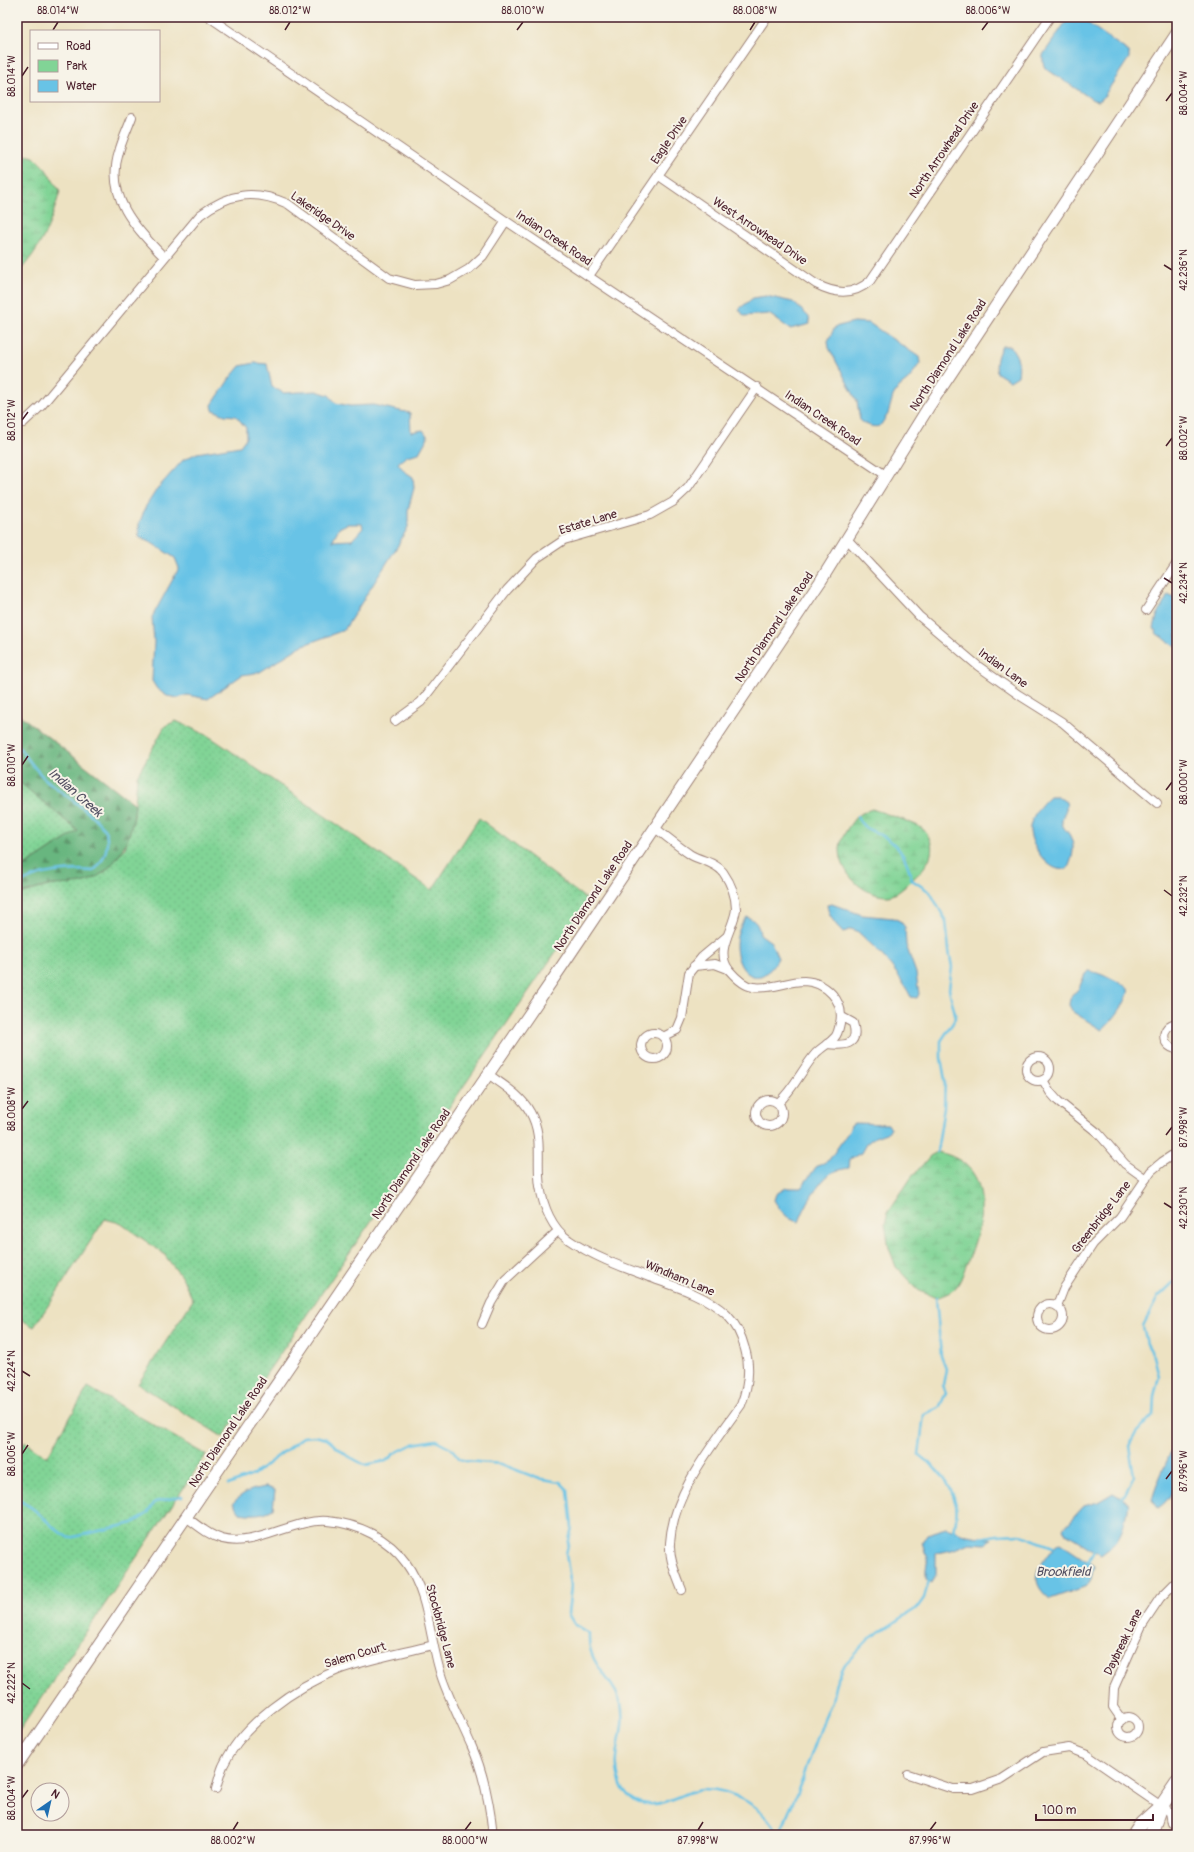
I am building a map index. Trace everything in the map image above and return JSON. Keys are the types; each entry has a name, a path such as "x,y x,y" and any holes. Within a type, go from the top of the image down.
{"main road":[{"path":"1151,1835 1170,1810 1177,1783"},
{"path":"1134,1835 1142,1823 1170,1810"}],"street":[{"name":"Indian Creek Road","path":"209,17 506,221 757,387 887,476"},
{"name":"Eagle Drive","path":"590,276 767,17"},
{"name":"North Arrowhead Drive","path":"853,290 870,281 1050,17"},
{"name":"North Diamond Lake Road","path":"17,1765 654,828 847,539 991,313 1177,33"},
{"path":"132,117 118,153 116,175 118,191 123,207 130,219 138,230 164,257"},
{"name":"West Arrowhead Drive","path":"659,176 816,284 838,292 853,290"},
{"name":"Lakeridge Drive","path":"23,423 42,405 200,215 227,199 247,194 258,194 269,196 288,204 389,278 405,283 424,285 450,280 470,269 483,256 506,221"},
{"name":"Estate Lane","path":"395,721 421,702 507,590 537,558 564,540 640,519 673,502 688,488 757,387"},
{"name":"Indian Lane","path":"847,539 919,616 981,668 1019,695 1062,722 1157,802"},
{"path":"1146,610 1177,563"},
{"path":"654,828 692,855 716,865 723,872 734,894 736,909 726,937 725,961 728,969"},
{"path":"663,1037 677,1030 682,1018 689,973 702,957 726,937"},
{"path":"694,966 715,964 728,969 742,982 751,987 761,988 803,981 814,982 834,995 840,1005 842,1017 835,1037 817,1052 787,1096 778,1103"},
{"path":"827,1044 841,1046 853,1039 856,1032 853,1023 842,1017"},
{"path":"1177,1023 1169,1025 1164,1032 1166,1044 1177,1049"},
{"name":"Windham Lane","path":"488,1074 519,1097 526,1105 535,1121 539,1135 540,1185 548,1213 558,1231 568,1240 588,1252 696,1295 719,1308 728,1316 741,1335 748,1356 749,1366 748,1383 745,1394 741,1405 689,1481 676,1515 670,1543 673,1568 682,1590"},
{"path":"1043,1080 1050,1092 1058,1101 1098,1133 1125,1164 1146,1179"},
{"name":"Greenbridge Lane","path":"1057,1306 1064,1288 1093,1244 1120,1217 1146,1179 1162,1162 1177,1152"},
{"path":"482,1324 491,1303 505,1280 558,1231"},
{"name":"Stockbridge Lane","path":"186,1517 210,1534 222,1539 236,1541 252,1538 305,1522 327,1521 363,1529 379,1537 392,1547 406,1563 416,1581 427,1612 441,1677 473,1749 481,1772 487,1797 493,1835"},
{"name":"Daybreak Lane","path":"1122,1720 1113,1707 1114,1688 1142,1625 1160,1598 1177,1581"},
{"name":"Salem Court","path":"216,1789 223,1766 235,1746 268,1712 293,1694 314,1681 339,1670 433,1645"},
{"path":"908,1774 953,1789 973,1789 1002,1778 1043,1752 1069,1748 1087,1755 1170,1810 1172,1824 1177,1827"}],"green space":[{"path":"17,153 34,157 45,168 60,191 53,215 44,236 33,255 17,274"},
{"path":"17,713 135,804 134,817 126,841 113,863 104,872 93,879 81,883 53,885 20,894 17,897 17,871 78,831 17,780"},
{"path":"176,721 209,736 432,890 479,818 590,902 223,1437 138,1384 193,1300 183,1279 163,1253 120,1223 105,1219 34,1327 17,1317 17,897 20,894 52,885 82,883 105,872 125,848 134,817 137,776 165,726"},
{"path":"17,780 78,831 17,871"},
{"path":"872,809 920,827 929,837 931,844 930,858 926,864 902,889 890,896 878,895 870,892 854,882 841,858 840,845 853,820 864,812"},
{"path":"937,1152 956,1158 969,1168 977,1180 981,1195 981,1211 974,1245 959,1283 947,1294 936,1298 918,1290 896,1267 889,1248 885,1224 888,1212 911,1178 930,1156"},
{"path":"88,1387 206,1455 17,1734 17,1455 25,1442 47,1457"}],"water":[{"path":"1069,17 1079,17 1129,52 1129,58 1102,99 1099,101 1093,100 1045,68 1043,63 1043,55"},
{"path":"766,296 793,302 809,317 810,324 790,329 769,314 744,316 739,309 753,298"},
{"path":"854,322 869,323 919,357 920,363 909,379 898,388 893,396 888,414 880,426 869,426 860,420 857,401 829,348 828,341 835,327"},
{"path":"1002,346 1010,346 1018,360 1018,376 1010,381 997,373 997,359"},
{"path":"255,363 267,364 272,387 284,393 316,391 329,395 336,403 350,406 373,405 410,413 411,432 423,430 428,437 419,453 407,456 398,463 404,471 413,477 414,488 408,510 408,527 397,547 344,630 301,646 260,672 242,675 208,699 187,695 178,698 167,696 157,689 152,681 154,642 152,617 179,568 175,558 150,542 139,537 139,524 146,506 157,489 183,460 197,453 240,446 246,438 246,428 236,416 225,415 213,410 212,405 240,366","holes":["347,524 362,524 363,528 352,540 332,541 339,528"]},
{"path":"1168,595 1177,599 1177,647 1157,634 1154,628 1157,616"},
{"path":"1050,796 1057,796 1066,802 1062,824 1071,838 1073,847 1068,868 1054,868 1048,863 1036,849 1030,834 1031,823 1035,814"},
{"path":"832,904 862,915 893,918 900,921 905,927 906,945 916,973 919,994 917,998 911,997 887,961 857,931 851,929 844,932 835,924 827,905"},
{"path":"747,917 756,923 760,934 771,942 778,958 768,971 759,976 750,975 742,968 737,957 736,944 739,930"},
{"path":"1089,971 1110,978 1128,989 1123,1005 1114,1018 1102,1030 1073,1012 1069,1005 1070,998 1079,988 1085,974"},
{"path":"854,1123 888,1124 891,1129 886,1133 875,1137 866,1144 861,1153 850,1159 849,1168 831,1173 821,1183 812,1196 799,1222 787,1217 774,1200 776,1194 786,1188 801,1188 816,1167 829,1160 849,1131 851,1125"},
{"path":"1177,1437 1177,1466 1175,1485 1166,1502 1158,1508 1152,1500 1154,1492"},
{"path":"266,1487 275,1490 273,1509 257,1514 240,1513 233,1503 240,1496 256,1489"},
{"path":"1113,1493 1128,1502 1124,1526 1114,1544 1101,1555 1066,1533 1064,1528 1084,1506 1098,1502"},
{"path":"947,1528 967,1535 992,1539 986,1544 969,1543 952,1550 936,1553 936,1574 932,1583 926,1579 928,1558 922,1542 927,1534"},
{"name":"Brookfield","path":"1060,1543 1094,1566 1091,1579 1087,1586 1050,1599 1040,1588 1037,1580 1039,1570 1048,1554"}],"waterway":[{"name":"Indian Creek","path":"17,745 44,778 96,819 106,833 107,838 103,859 93,871 74,870 43,874 33,877 17,886"},
{"path":"857,816 866,828 881,835 896,846 904,856 912,880 930,892 946,921 952,967 949,989 956,1018 941,1041 941,1058 945,1080 944,1107 937,1152"},
{"path":"1121,1498 1125,1494 1134,1476 1129,1446 1136,1433 1153,1415 1154,1396 1159,1376 1154,1356 1147,1344 1143,1326 1158,1297 1177,1279"},
{"path":"936,1298 941,1356 946,1369 943,1385 946,1393 939,1408 924,1414 919,1455 932,1465 947,1482 951,1489 957,1508 954,1533"},
{"name":"Indian Creek","path":"228,1485 253,1475 303,1437 315,1436 327,1439 346,1455 365,1465 386,1461 395,1453 413,1444 436,1440 451,1448 460,1459 466,1461 501,1464 537,1478 560,1482 568,1490 572,1527 566,1554 571,1586 568,1614 575,1625 589,1634 592,1655 618,1695 621,1704 622,1726 617,1757 617,1768 619,1779 624,1791 628,1797 640,1803 646,1804 660,1803 702,1789 725,1792 736,1796 757,1808 766,1816 778,1835"},
{"name":"Indian Creek","path":"17,1500 31,1507 55,1529 69,1538 133,1523 147,1514 155,1502 182,1496"},
{"path":"980,1538 997,1535 1019,1534 1053,1547"},
{"path":"1088,1562 1094,1551"},
{"path":"779,1835 800,1786 832,1701 836,1682 845,1664 869,1639 917,1608 924,1598 930,1577"}]}
